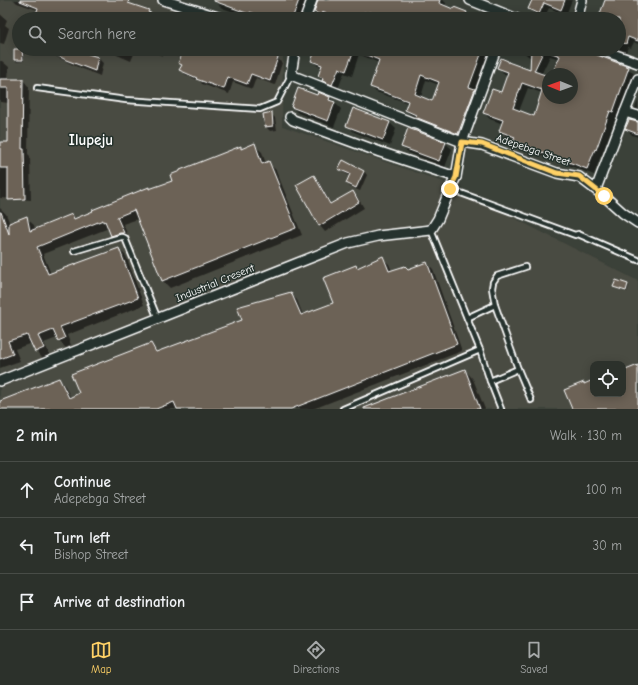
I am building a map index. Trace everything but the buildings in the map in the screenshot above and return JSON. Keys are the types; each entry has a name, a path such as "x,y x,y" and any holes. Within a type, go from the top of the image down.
{"street":[{"path":"163,0 191,4 209,12"},
{"path":"308,12 312,0"},
{"path":"470,0 497,12"},
{"path":"579,12 582,0"},
{"path":"291,75 294,56"},
{"path":"431,230 444,208 450,189 456,177 461,146 493,56"},
{"path":"617,56 638,64"},
{"name":"Adepebga Street","path":"291,75 461,146 482,144 557,173 579,176 623,213 638,222"},
{"path":"596,190 624,112 638,79"},
{"path":"624,112 638,116"},
{"path":"290,117 293,120 380,152 456,177"},
{"name":"Industrial Cresent","path":"0,382 348,243 378,236 431,230"}],"lane":[{"path":"37,88 126,100 260,109 277,102 291,75"},
{"path":"450,189 578,234 638,260"},
{"path":"431,230 480,350 501,409"},
{"path":"74,251 121,237 125,238 158,319"},
{"path":"525,268 497,276 493,282 492,288 495,305 531,400"},
{"path":"467,318 495,305"},
{"path":"343,409 480,350"},
{"path":"490,381 518,369"}],"shaded area":[{"path":"0,0 163,0 196,12 12,12 12,56 283,56 282,126 443,182 638,281 638,409 0,409"}],"district":[{"name":"Ilupeju","path":"91,140"}],"route":[{"path":"450,189 456,177 462,142 482,144 557,173 579,176 604,196"}]}
